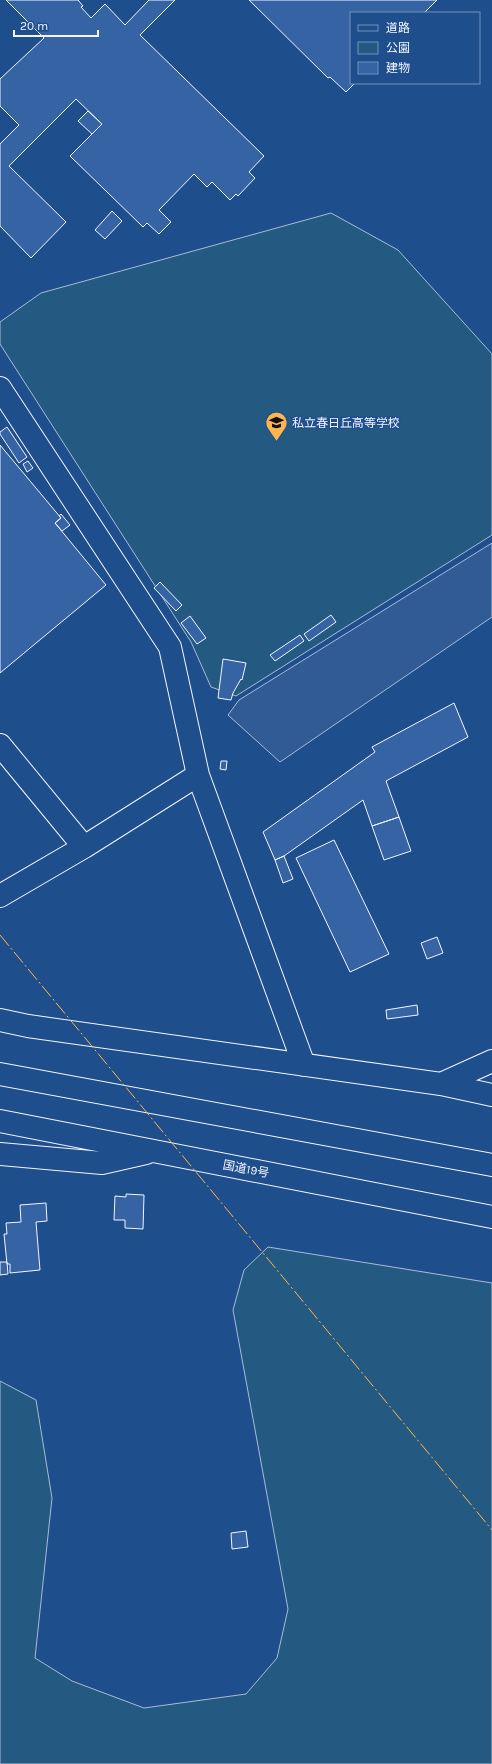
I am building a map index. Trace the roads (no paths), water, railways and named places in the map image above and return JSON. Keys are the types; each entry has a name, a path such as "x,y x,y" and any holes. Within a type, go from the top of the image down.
{"main road":[{"path":"0,388 170,647 198,775 304,1064"},
{"path":"0,745 84,846"},
{"path":"0,896 198,775"},
{"path":"0,1020 28,1026 442,1084 492,1095"},
{"path":"442,1084 492,1061"},
{"path":"0,1074 492,1165"},
{"name":"国道19号","path":"0,1121 492,1217"},
{"path":"0,1154 102,1163 155,1152"}],"place":[{"name":"私立春日丘高等学校","path":"276,442"}]}
